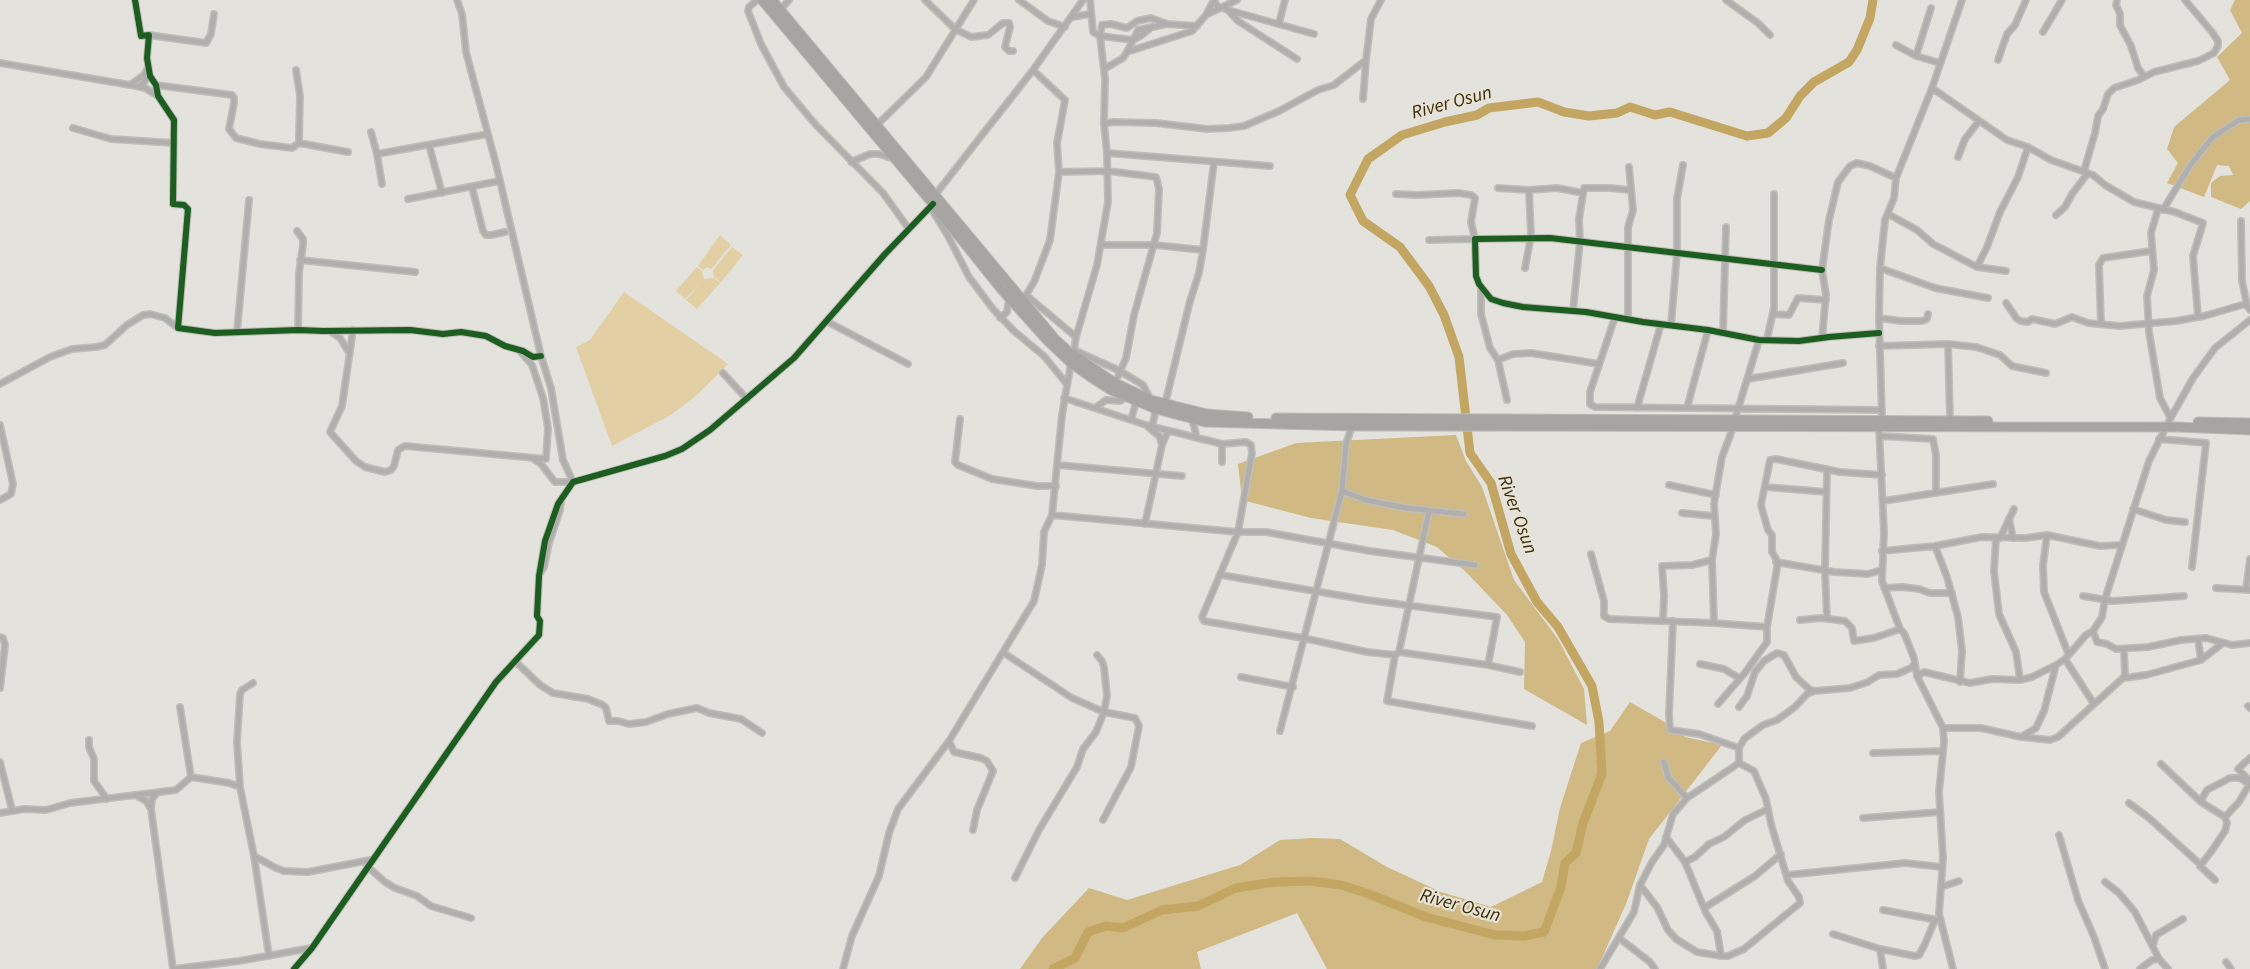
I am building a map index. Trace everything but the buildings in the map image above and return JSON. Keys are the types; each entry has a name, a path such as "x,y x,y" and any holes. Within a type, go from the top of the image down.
{"highway":[{"path":"762,0 932,202 1009,298 1046,339 1127,397 1156,410 1192,419 1222,422 1352,426 1492,421 2168,422 2250,430"},
{"path":"772,0 877,125 932,202 1025,298 1055,339 1073,357"},
{"path":"1113,386 1165,405 1207,414 1237,417 1425,422"},
{"path":"1881,423 1950,420 2250,423"}],"street":[{"path":"135,0 141,36 149,35 206,43 211,34 214,14"},
{"path":"457,0 462,14 466,52 488,134 541,356 551,388 563,460 573,482"},
{"path":"758,0 749,7 748,11 774,70 784,87 816,125 883,193 909,229"},
{"path":"780,10 789,0"},
{"path":"925,0 955,29 971,37 992,32 1004,23 1008,23 1010,27 1006,47 1009,51 1013,51"},
{"path":"877,125 926,76 974,0"},
{"path":"1019,0 1048,21 1065,27"},
{"path":"532,458 541,464 555,482 573,482 665,456 682,449 710,430 794,358 909,229 932,202 1033,70 1083,0"},
{"path":"1090,0 1093,34 1133,40 1152,26"},
{"path":"1214,0 1217,6 1225,9 1314,34"},
{"path":"1127,52 1152,42 1173,39 1192,31 1206,15 1214,0"},
{"path":"1206,15 1225,9 1236,0"},
{"path":"1278,23 1285,0"},
{"path":"1362,99 1371,19 1382,0"},
{"path":"1726,0 1758,23 1770,35"},
{"path":"1833,934 1880,949 1902,954 1919,955 1937,920 1942,867 1939,792 1943,751 1942,728 1916,670 1904,634 1900,629 1884,588 1882,570 1884,533 1878,318 1880,268 1885,220 1894,198 1896,178 1932,88 1962,0"},
{"path":"1998,60 2007,34 2015,25 2026,0"},
{"path":"2044,32 2062,0"},
{"path":"2117,0 2116,5 2120,14 2120,25 2131,46 2138,68 2144,76"},
{"path":"2056,215 2065,208 2086,172 2098,116 2103,109 2108,94 2114,88 2144,76 2198,61 2214,52 2218,46 2218,41 2212,32 2185,0"},
{"path":"1916,56 1931,8"},
{"path":"1225,9 1238,21 1297,59"},
{"path":"1072,17 1090,14"},
{"path":"1127,28 1136,21 1151,18 1167,24"},
{"path":"843,969 852,936 879,876 889,833 898,809 949,741 1004,654 1034,602 1042,565 1044,532 1052,515 1066,383 1076,336 1101,245 1108,202 1108,171 1104,124 1106,91 1100,29 1102,25 1111,24 1138,30 1167,24 1197,26"},
{"path":"1104,69 1123,58 1138,30"},
{"path":"130,85 144,75 147,69 149,35"},
{"path":"1896,46 1916,56 1940,63"},
{"path":"1104,124 1112,122 1156,123 1208,129 1244,126 1279,111 1318,90 1334,85 1366,60"},
{"path":"0,64 140,86 158,96"},
{"path":"147,69 156,85 158,96 174,120 173,204 184,205 188,209 178,328"},
{"path":"296,70 300,96 299,144"},
{"path":"1033,70 1065,100 1057,143 1059,172 1050,240 1034,282 1025,298 1076,336"},
{"path":"140,86 150,76"},
{"path":"156,85 232,95 234,103 229,129 236,138 275,146 292,148 299,144 348,152"},
{"path":"1932,88 2007,140 2028,147 2051,160 2086,172 2134,202 2203,223 2192,256 2198,318"},
{"path":"2168,422 2160,398 2152,356 2147,296 2154,270 2151,233 2161,209 2191,164 2213,137 2239,120 2250,119"},
{"path":"1958,157 1965,140 1979,121"},
{"path":"73,128 111,139 174,144"},
{"path":"371,132 382,184"},
{"path":"377,154 488,134"},
{"path":"429,145 442,193"},
{"path":"1976,267 1987,247 2000,212 2018,177 2028,147"},
{"path":"1107,153 1270,166"},
{"path":"851,162 870,154 879,154 896,160"},
{"path":"1165,405 1199,273 1214,162"},
{"path":"1822,338 1826,300 1822,270 1829,220 1838,182 1845,171 1858,163 1870,166 1896,178"},
{"path":"1671,325 1677,252 1677,199 1683,165"},
{"path":"1628,319 1628,227 1633,210 1629,190 1629,167"},
{"path":"1059,172 1108,171 1153,176 1158,179 1159,221 1155,245 1134,315 1126,358 1106,400 1096,408"},
{"path":"408,199 499,181"},
{"path":"472,187 482,231 486,235 505,232"},
{"path":"1498,188 1529,190 1557,188 1583,193"},
{"path":"1573,311 1584,188 1629,190"},
{"path":"1524,268 1531,236 1529,190"},
{"path":"1396,194 1471,195 1475,200 1471,222 1475,239 1476,276 1480,287 1480,314 1490,348 1498,360 1506,400"},
{"path":"1767,339 1773,314 1775,265 1774,194"},
{"path":"237,332 249,200"},
{"path":"932,202 969,277 1000,318 1044,356 1066,383"},
{"path":"1888,214 1917,230 1932,244 1976,267 2006,271"},
{"path":"2241,221 2242,280 2248,308"},
{"path":"1723,333 1726,227"},
{"path":"297,231 303,239 304,245 300,260 298,330"},
{"path":"1429,240 1531,236 1822,270"},
{"path":"1101,245 1155,245 1203,250"},
{"path":"2101,324 2099,265 2103,258 2151,251"},
{"path":"300,260 415,272"},
{"path":"1809,267 1817,266 1823,262"},
{"path":"1880,268 1929,287 1988,298"},
{"path":"1480,287 1491,299 1503,303 1708,330 1759,340 1800,341 1879,333"},
{"path":"1000,318 1008,312 1009,298"},
{"path":"1773,314 1789,315 1798,298 1826,300"},
{"path":"2006,303 2017,319 2021,321 2028,322 2032,319 2055,324 2072,318 2088,323 2120,326 2198,318 2242,305 2248,308"},
{"path":"0,384 50,357 72,349 96,347 105,344 127,325 143,315 150,314 165,318 174,322 178,328"},
{"path":"1878,318 1922,321 1927,319 1928,314"},
{"path":"1615,317 1590,392 1590,404 1594,406 1637,408 1737,409 1881,423 1933,439 1936,455 1936,492"},
{"path":"826,320 908,364"},
{"path":"1740,763 1739,748 1744,739 1763,726 1777,720 1807,694 1814,691 1850,688 1868,682 1879,675 1897,674 1913,666 1916,670 1960,682 2020,680 2032,677 2056,665 2067,656 2086,635 2093,631 2102,617 2105,599 2149,461 2168,422 2193,378 2215,348 2250,320"},
{"path":"1637,408 1661,324"},
{"path":"178,328 215,332 298,330 410,330 443,334 461,332 486,336 533,357 541,356"},
{"path":"352,330 342,406 330,432 346,451 364,467 374,470 391,470 394,466 398,450 405,446 547,458 549,440 547,413 532,365 518,350"},
{"path":"1687,408 1708,330"},
{"path":"331,331 340,338 349,351"},
{"path":"1714,624 1712,560 1716,534 1713,516 1716,494 1722,457 1759,340"},
{"path":"1878,346 1948,344 1976,347 2000,355 2012,366 2046,373"},
{"path":"1948,344 1950,420"},
{"path":"1498,360 1514,354 1531,353 1599,364"},
{"path":"1073,357 1120,371 1143,385 1151,400"},
{"path":"1748,379 1843,363"},
{"path":"723,373 747,399"},
{"path":"1106,400 1120,401 1127,397"},
{"path":"1064,398 1152,427 1222,444 1241,442 1251,445 1252,452 1238,532 1202,617 1204,621 1304,638 1367,652 1488,665 1520,672"},
{"path":"1131,420 1136,402"},
{"path":"1152,427 1156,410"},
{"path":"960,419 955,462 958,465 992,479 1037,486 1056,486"},
{"path":"1192,419 1197,438"},
{"path":"0,425 13,484 10,494 0,500"},
{"path":"1146,425 1160,437 1162,445"},
{"path":"1280,732 1342,491 1346,444 1352,426"},
{"path":"1145,524 1162,445 1168,431"},
{"path":"2159,439 2206,443 2192,567"},
{"path":"1222,444 1222,462"},
{"path":"1718,704 1767,642 1767,627 1778,562 1776,562 1772,552 1772,535 1768,530 1761,506 1770,460 1776,459 1827,469 1882,475"},
{"path":"1058,465 1182,476"},
{"path":"1827,469 1825,571 1827,619"},
{"path":"294,969 312,948 371,860 496,682 536,640 541,629 537,616 539,576 544,567 561,500 573,482"},
{"path":"1883,500 1993,484"},
{"path":"1669,485 1716,494"},
{"path":"1766,487 1826,492"},
{"path":"1342,491 1366,500 1429,511 1464,514"},
{"path":"2014,509 1998,538 1994,571 1999,614 2014,644 2020,680"},
{"path":"2133,509 2166,520 2185,522"},
{"path":"1429,511 1387,701 1532,726"},
{"path":"1682,513 1713,516"},
{"path":"1052,515 1238,532 1266,532 1419,559 1475,565"},
{"path":"2009,519 2013,538"},
{"path":"1882,552 1935,546 1982,537 2026,538 2047,535 2100,546 2122,545"},
{"path":"2047,535 2043,565 2044,592 2067,656 2094,704"},
{"path":"1935,546 1952,593 1958,617 1962,651 1960,682"},
{"path":"1591,554 1604,601 1604,616 1609,619 1767,627"},
{"path":"2216,588 2248,590 2250,559"},
{"path":"1663,621 1662,566 1692,565 1712,560"},
{"path":"1776,562 1825,571 1868,574 1882,570"},
{"path":"1220,574 1408,606 1497,617 1488,665"},
{"path":"1884,588 1902,587 1919,589 1930,593 1952,593"},
{"path":"2083,596 2113,601 2184,596"},
{"path":"1800,620 1827,619 1845,621 1852,628 1854,640 1874,638 1900,629"},
{"path":"1673,622 1670,730 1699,734 1739,748"},
{"path":"2093,631 2094,639"},
{"path":"2086,635 2116,649 2198,639 2211,639 2232,645 2250,643"},
{"path":"0,637 5,641 5,645 0,688"},
{"path":"2198,639 2201,660"},
{"path":"2122,678 2146,675 2201,660 2223,643"},
{"path":"1942,728 1981,728 2021,737 2054,738 2125,676 2124,649"},
{"path":"1740,707 1747,696 1755,672 1764,661 1777,653 1784,655 1796,677 1814,691"},
{"path":"1004,654 1072,698 1104,712 1135,718 1140,726 1131,768 1103,820"},
{"path":"1015,878 1039,830 1077,767 1083,749 1096,732 1104,712 1107,696 1104,668 1102,661 1097,655"},
{"path":"515,661 540,685 553,693 588,699 603,705 606,708 609,721 629,724 646,722 668,714 697,708 709,713 741,719 762,733"},
{"path":"1700,664 1724,669 1739,678"},
{"path":"2021,737 2036,728 2044,711 2056,665"},
{"path":"1241,678 1293,687"},
{"path":"253,683 242,690 240,694 237,742 240,787 254,856 270,956"},
{"path":"180,707 191,777"},
{"path":"89,740 89,747 94,759 94,780 107,799"},
{"path":"949,741 954,752 981,758 987,761 993,771 978,810 973,830"},
{"path":"1873,753 1943,751"},
{"path":"2250,758 2238,769 2250,783"},
{"path":"0,762 12,810"},
{"path":"1664,762 1668,777 1687,798"},
{"path":"1600,969 1634,912 1640,885 1652,862 1664,845 1673,814 1687,798 1740,763"},
{"path":"1640,885 1657,907 1668,930 1676,939 1697,952 1721,956 1728,956 1744,949 1800,903 1799,897 1793,889 1787,874 1766,799 1754,771 1740,763"},
{"path":"2161,764 2201,802 2225,817 2227,826 2225,831 2201,865"},
{"path":"0,813 12,810 46,810 70,803 176,790 191,777 229,783 240,787"},
{"path":"2201,802 2207,790 2230,778 2240,778 2250,783"},
{"path":"2225,817 2239,802 2250,783"},
{"path":"156,793 152,799 151,809 173,969 209,967 312,948"},
{"path":"136,796 146,801 151,809"},
{"path":"2129,803 2149,818 2201,865 2206,873 2216,880"},
{"path":"1685,862 1695,857 1709,844 1724,837 1745,820 1768,810"},
{"path":"1863,818 1940,812"},
{"path":"2059,835 2078,900 2105,969"},
{"path":"1666,837 1685,862 1704,908 1717,931 1721,956"},
{"path":"1704,908 1755,876 1781,854"},
{"path":"254,856 284,871 308,872 371,860"},
{"path":"1787,874 1905,863 1942,867"},
{"path":"367,866 385,882 417,896 430,906 470,918"},
{"path":"1941,887 1959,881"},
{"path":"2105,882 2119,893 2135,912 2159,959 2168,969"},
{"path":"1883,910 1937,920"},
{"path":"2151,943 2156,935 2183,919"},
{"path":"1937,920 1953,969"},
{"path":"1619,938 1650,962 1655,969"},
{"path":"1880,949 1883,969"},
{"path":"295,950 301,959"},
{"path":"2140,969 2152,960 2159,959"},
{"path":"2226,962 2231,969"}],"shaded area":[{"path":"2235,0 2250,0 2250,201 2241,209 2211,197 2211,183 2220,176 2233,175 2229,166 2217,165 2204,197 2167,183 2178,163 2167,149 2174,127 2230,80 2217,57 2242,33 2230,10"},
{"path":"720,235 731,245 711,269 707,267 703,270 698,266"},
{"path":"732,247 743,255 721,282 714,277 713,270"},
{"path":"697,267 702,271 704,279 714,278 720,283 697,309 686,300 700,284 685,299 676,291"},
{"path":"624,292 728,364 698,394 671,415 612,446 576,347 590,340"},
{"path":"1456,435 1466,461 1482,487 1514,580 1558,639 1584,689 1587,725 1524,689 1525,642 1507,615 1467,573 1437,547 1393,530 1311,518 1242,500 1238,464 1296,443"},
{"path":"1630,702 1663,721 1685,737 1722,745 1649,839 1626,904 1597,969 1327,969 1297,913 1197,952 1201,969 1020,969 1042,938 1089,888 1127,900 1240,865 1280,840 1340,839 1387,867 1441,892 1491,907 1542,882 1560,808 1581,743 1610,731"}],"waterway":[{"name":"River Osun","path":"1053,969 1075,958 1088,932 1106,926 1123,928 1162,910 1198,906 1236,888 1275,882 1311,881 1341,885 1426,917 1495,935 1524,936 1544,932 1561,887 1565,863 1576,853 1583,823 1602,774 1599,722 1592,686 1558,627 1537,602 1511,554 1491,483 1470,453 1459,357 1444,315 1429,286 1400,247 1363,221 1350,195 1368,159 1402,135 1477,115 1489,108 1538,102 1564,112 1589,116 1617,113 1630,107 1655,115 1670,112 1747,136 1768,133 1786,118 1800,96 1814,82 1849,62 1857,50 1870,18 1873,0"}],"cycle path":[{"path":"135,0 141,36 149,35 147,58 150,76 156,85 158,96 174,120 173,204 184,205 188,209 178,328 215,333 298,330 410,330 443,334 461,332 486,336 533,357 541,356"},
{"path":"294,969 312,948 496,682 539,635 540,621 537,616 539,576 545,541 558,504 573,482 665,456 682,449 710,430 794,358 885,254 933,204"},
{"path":"1822,270 1550,238 1475,239 1476,276 1479,284 1491,299 1503,303 1523,307 1586,312 1643,322 1708,330 1759,340 1799,341 1879,333"}]}
